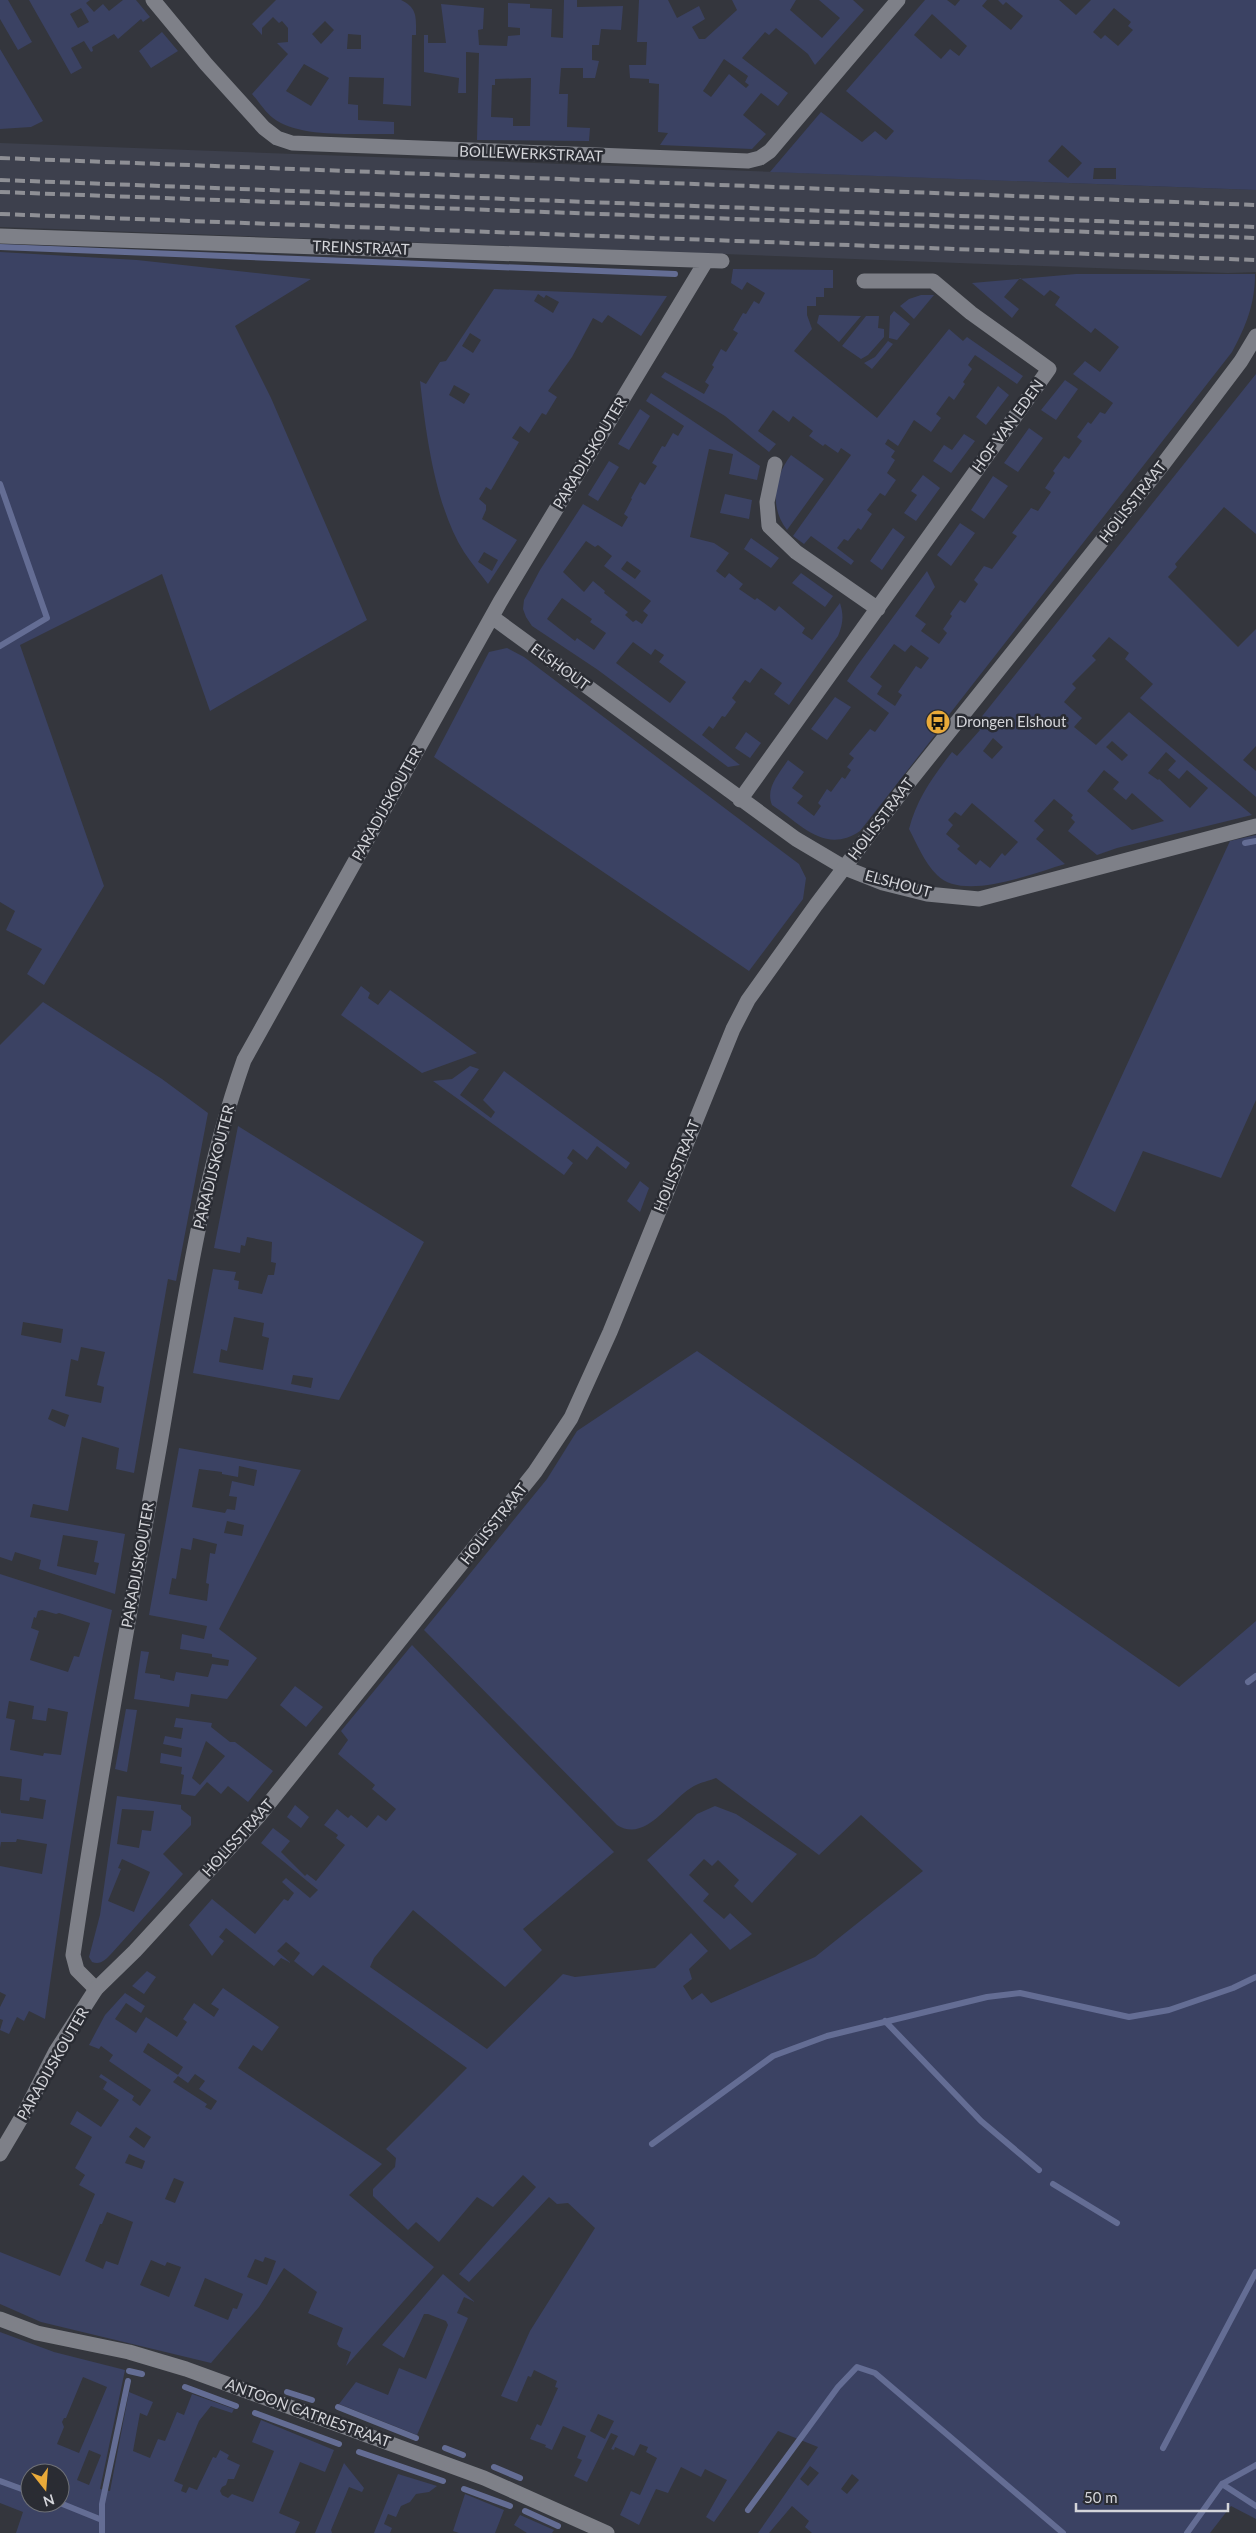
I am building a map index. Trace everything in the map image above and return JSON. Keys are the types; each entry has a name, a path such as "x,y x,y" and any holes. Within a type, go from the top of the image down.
{"street":[{"name":"BOLLEWERKSTRAAT","path":"153,0 206,64 264,128 277,138 292,143 748,161 760,158 770,151 898,0"},
{"name":"TREINSTRAAT","path":"0,236 722,261"},
{"name":"PARADIJSKOUTER","path":"0,2154 26,2110 56,2051 96,1989 77,1970 73,1955 114,1698 193,1256 225,1114 244,1060 492,617 706,260"},
{"name":"HOF VAN EDEN","path":"740,800 1049,369 970,313 933,281 864,281"},
{"name":"HOLISSTRAAT","path":"96,1989 135,1951 258,1817 535,1472 571,1418 610,1332 733,1029 748,1000 909,782 1164,463 1241,361 1256,336"},
{"path":"775,464 767,502 769,526 796,552 878,609"},
{"name":"ELSHOUT","path":"492,617 740,800 796,839 845,868 884,883 927,894 979,899 1256,826"},
{"name":"ANTOON CATRIESTRAAT","path":"0,2319 37,2333 128,2352 186,2369 484,2478 608,2533"}],"shaded area":[{"path":"0,0 8,0 32,42 18,50 0,19"},
{"path":"29,0 90,0 86,3 94,12 103,4 109,11 123,0 136,0 150,17 143,22 141,19 118,39 114,34 92,47 93,51 91,52 84,41 71,48 82,68 71,74","holes":["81,8 89,22 78,28 70,14"]},
{"path":"276,0 401,0 411,6 415,14 416,35 412,35 411,106 383,104 384,78 349,77 348,104 358,105 358,120 394,122 394,134 331,134 314,132 284,125 273,118 252,94 288,54 277,43 288,42 288,28 282,21 279,23 273,17 262,28 262,35 252,24","holes":["325,21 334,30 321,44 312,34","348,34 361,35 361,49 347,49","304,64 329,78 311,106 286,91"]},
{"path":"564,0 577,0 577,7 623,6 621,30 601,29 599,45 592,45 592,60 599,61 595,78 583,78 583,68 561,68 559,94 568,94 567,127 590,128 589,141 477,140 479,53 466,52 466,93 458,93 459,78 424,72 424,35 428,35 428,43 446,43 441,4 484,8 483,29 478,30 479,45 507,46 508,36 520,35 520,28 508,27 508,3 530,4 530,8 552,9 551,37 563,38","holes":["531,78 530,126 513,126 513,118 491,117 492,85 495,85 495,79"]},
{"path":"639,0 668,0 677,18 699,6 705,19 692,27 699,39 705,39 737,10 732,0 796,0 790,10 822,38 840,18 819,0 853,0 864,10 815,65 808,54 776,28 769,35 765,32 742,58 788,93 778,106 761,93 743,115 766,134 752,149 660,145 668,133 658,132 659,84 649,83 649,79 630,78 629,65 646,65 647,42 637,42","holes":["724,59 748,76 745,82 749,85 746,88 729,74 711,97 703,91"]},
{"path":"925,0 947,0 955,6 960,0 987,0 982,6 1011,30 1023,16 1006,2 1003,5 998,0 1059,0 1076,15 1091,0 1256,0 1256,190 770,172 821,112 862,142 875,131 886,140 894,131 846,91","holes":["1114,8 1131,22 1128,26 1133,30 1118,46 1105,35 1101,39 1093,32","932,14 967,46 959,56 950,49 941,59 914,35","1062,145 1082,163 1068,178 1048,161","1094,168 1116,168 1116,179 1093,179"]},
{"path":"162,32 178,51 151,68 139,51"},
{"path":"0,49 43,121 31,127 0,129"},
{"path":"0,143 1256,190 1256,272 1228,273 0,227"},
{"path":"0,252 137,260 311,279 235,326 271,398 367,620 210,711 162,574 20,645 104,886 44,985 27,974 42,949 6,930 15,911 0,902"},
{"path":"733,269 833,270 833,288 824,288 824,297 816,297 816,306 807,306 807,315 812,329 794,351 877,418 949,329 963,341 967,337 1023,376 1017,384 975,355 968,365 972,369 963,382 965,384 954,400 949,396 936,414 941,418 931,432 914,420 898,446 888,439 885,444 895,451 891,457 895,460 887,473 896,480 885,496 880,493 867,510 872,514 861,530 858,528 848,541 844,539 837,548 854,561 851,565 811,536 804,544 793,536 851,455 841,448 838,453 825,444 823,446 809,436 813,431 793,416 789,422 773,410 758,431 776,444 769,452 725,416 661,377 665,372 704,394 709,385 705,382 714,367 712,365 721,349 726,352 738,333 733,330 743,313 746,314 754,301 759,304 765,293 747,282 742,290 731,283"},
{"path":"1076,274 1255,274 1255,285 1249,314 1232,352 948,716 943,713 934,725 939,730 860,831 847,838 836,840 814,834 772,805 770,793 772,787 788,760 804,772 792,788 803,796 797,803 814,816 821,806 818,803 827,789 831,792 842,777 845,779 851,770 847,767 854,758 849,754 870,729 875,732 889,713 847,681 857,666 927,571 935,587 915,616 926,624 921,631 939,644 947,633 943,629 952,616 950,614 960,600 965,603 978,584 974,580 984,566 992,569 1017,536 1012,533 1031,508 1038,511 1051,492 1045,488 1055,473 1053,471 1064,456 1069,459 1082,441 1077,437 1088,422 1091,424 1100,412 1105,414 1113,403 1073,374 1085,361 1100,372 1119,347 1095,328 1091,333 1055,305 1060,297 1050,290 1044,296 1021,279","holes":["894,644 905,652 911,645 929,658 921,669 916,666 898,692 902,695 895,706 877,694 882,686 870,677"]},
{"path":"1019,279 1004,297 1019,309 1012,318 972,283"},
{"path":"494,289 667,296 641,336 608,315 602,323 593,318 572,357 548,391 557,397 546,415 542,413 529,433 520,426 512,438 519,442 491,490 486,487 479,499 486,505 482,519 517,540 488,584 467,556 454,534 433,469 420,381 426,384 440,362 446,361","holes":["538,294 544,298 546,295 559,302 553,313 534,301","470,333 481,340 473,353 462,346","454,385 470,394 464,404 449,395","484,552 498,560 492,571 478,562"]},
{"path":"921,295 934,295 914,319 900,306 909,299"},
{"path":"894,311 910,324 897,340 889,338 890,316"},
{"path":"819,315 861,316 839,342 817,323"},
{"path":"866,316 879,316 878,328 884,329 884,337 868,355 861,359 842,346"},
{"path":"888,341 893,344 872,369 864,363 875,357"},
{"path":"1256,374 1256,534 1224,507 1175,564 1177,567 1168,577 1238,647 1256,629 1256,746 1243,760 1256,771 1256,797 1140,698 1153,684 1125,659 1129,653 1109,637 1092,656 1096,660 1072,684 1076,688 1064,702 1082,718 1074,727 1096,745 1129,712 1252,815 1117,848 1097,855 1068,831 1075,822 1071,818 1073,815 1054,799 1034,821 1044,830 1036,839 1065,864 1018,879 981,886 964,886 949,883 937,875 928,864 909,829 916,807 926,788 952,752 957,756 980,730 975,725","holes":["993,738 1003,747 992,759 983,751","1112,741 1128,755 1122,761 1106,747","1166,752 1176,761 1168,770 1179,779 1187,770 1208,788 1190,808 1159,779 1148,773","1104,770 1119,782 1113,789 1126,800 1132,793 1164,821 1132,830 1087,791","972,803 1018,842 1005,856 1002,853 990,868 980,860 976,865 957,849 960,846 946,834 953,825 948,820 955,812 961,816"]},
{"path":"1065,380 1078,389 1056,420 1041,410"},
{"path":"998,386 1009,395 986,425 976,417"},
{"path":"651,393 760,466 757,480 729,474 733,454 709,449 690,537 714,543 729,553 716,571 725,578 729,573 743,584 739,589 755,600 757,598 775,611 779,606 805,628 802,633 812,640 840,603 842,620 838,636 789,705 774,694 782,683 761,668 750,683 745,680 732,698 736,702 725,717 722,716 713,729 709,726 702,735 740,765 728,767 598,670 532,626 523,609 524,600 540,570 583,504 622,527 628,517 624,514 631,498 640,482 645,485 657,466 652,463 662,446 665,447 673,433 678,436 684,426 646,401","holes":["586,541 595,547 598,545 612,556 604,566 651,601 643,611 648,615 642,624 636,620 633,622 625,615 628,612 604,593 605,591 593,581 584,592 563,572","627,561 641,571 635,579 621,569","562,598 592,619 590,622 606,633 594,650 577,638 575,641 547,619","633,642 651,655 655,649 664,655 659,662 686,682 670,703 616,663"]},
{"path":"640,409 650,416 629,450 618,444"},
{"path":"1029,428 1043,438 1018,472 1004,463"},
{"path":"964,434 975,441 951,473 933,461 944,445 952,450"},
{"path":"791,455 824,479 787,530 778,512 776,492 781,473"},
{"path":"609,461 619,467 598,501 588,495"},
{"path":"923,475 940,488 916,521 904,513 917,495 911,491"},
{"path":"993,476 1008,486 984,519 971,510"},
{"path":"725,494 752,500 749,519 720,513"},
{"path":"960,523 975,533 951,566 937,555"},
{"path":"893,528 905,537 882,570 870,561"},
{"path":"751,538 779,558 771,568 744,549"},
{"path":"801,573 833,596 825,607 792,583"},
{"path":"507,648 524,657 799,864 806,878 803,899 749,971 434,757 489,652"},
{"path":"835,697 851,707 827,740 811,729"},
{"path":"746,732 761,743 750,758 735,748"},
{"path":"1256,835 1256,1100 1221,1178 1143,1151 1115,1212 1071,1186 1230,841"},
{"path":"361,986 370,993 368,998 378,1005 390,990 477,1053 422,1073 341,1015"},
{"path":"43,1002 162,1079 208,1113 176,1281 168,1279 134,1473 116,1469 119,1448 82,1437 68,1511 33,1504 30,1517 125,1534 115,1594 39,1569 41,1560 15,1552 12,1561 0,1557 0,1045","holes":["23,1322 63,1329 61,1343 21,1335","81,1347 105,1352 97,1385 104,1387 101,1403 65,1396 71,1359 78,1361","52,1409 69,1415 65,1427 48,1419","63,1535 98,1541 94,1562 99,1563 96,1575 57,1566"]},
{"path":"470,1066 479,1069 460,1095 491,1118 495,1112 483,1100 504,1071 630,1163 626,1169 597,1146 587,1160 573,1149 567,1158 573,1163 564,1175 433,1081 452,1079"},
{"path":"238,1126 424,1242 339,1400 193,1373 213,1269 236,1272 234,1280 239,1281 238,1289 262,1294 268,1275 274,1275 276,1263 271,1262 272,1242 247,1237 245,1246 241,1245 240,1253 214,1248","holes":["234,1317 264,1323 262,1336 269,1338 263,1370 219,1362 221,1349 227,1351","293,1375 313,1378 311,1388 291,1384"]},
{"path":"640,1181 649,1188 640,1212 627,1201"},
{"path":"697,1351 1179,1687 1256,1621 1256,2519 1231,2506 1210,2533 812,2533 805,2527 809,2521 792,2506 769,2533 758,2533 818,2447 778,2431 714,2522 706,2517 727,2480 705,2469 701,2477 681,2467 668,2493 656,2489 639,2525 620,2515 631,2491 640,2495 657,2458 646,2452 648,2447 640,2444 634,2456 615,2447 614,2450 611,2449 618,2436 611,2433 587,2482 574,2476 582,2460 577,2458 586,2436 563,2426 552,2450 545,2447 546,2445 530,2439 537,2424 541,2426 558,2388 555,2387 557,2381 534,2370 531,2377 528,2376 517,2402 501,2396 530,2331 595,2228 568,2203 557,2204 549,2197 469,2282 459,2274 536,2187 523,2175 493,2207 477,2197 439,2242 416,2222 408,2230 373,2196 373,2189 395,2167 396,2158 386,2149 467,2068 323,1965 313,1976 294,1961 300,1953 286,1942 277,1951 291,1963 281,1958 274,1966 226,1928 219,1937 224,1941 212,1956 189,1925 212,1899 255,1934 284,1899 288,1901 294,1893 282,1882 286,1878 310,1898 318,1890 261,1843 273,1828 290,1841 281,1852 305,1876 307,1874 316,1881 345,1845 336,1838 338,1835 324,1825 337,1809 348,1818 351,1815 367,1828 378,1815 386,1821 396,1809 372,1789 375,1785 338,1754 348,1740 341,1731 412,1645 614,1852 523,1929 542,1950 505,1987 413,1910 374,1958 370,1967 487,2049 563,1974 575,1977 655,1968 691,1933 708,1951 689,1969 692,1979 683,1986 692,2000 702,1993 711,2003 815,1957 923,1871 861,1815 819,1855 716,1778 685,1792 658,1817 638,1829 628,1829 617,1825 424,1630 547,1479 577,1431","holes":["598,2414 614,2421 605,2439 590,2431","810,2466 819,2473 808,2486 800,2479","852,2474 859,2480 847,2494 841,2489"]},
{"path":"179,1448 301,1470 219,1629 257,1658 227,1699 191,1694 189,1707 134,1699 141,1651 149,1652 145,1673 160,1675 160,1678 174,1681 176,1672 208,1677 212,1664 228,1666 229,1660 212,1657 212,1654 180,1649 182,1634 204,1639 207,1626 149,1615","holes":["239,1466 257,1470 254,1486 232,1481 229,1496 237,1497 235,1510 227,1509 225,1513 192,1507 199,1469 222,1472 222,1474 238,1477","227,1521 244,1525 242,1536 224,1533","193,1538 217,1544 215,1554 210,1553 206,1583 209,1584 207,1601 169,1594 172,1578 176,1579 181,1548 191,1550"]},
{"path":"0,1574 112,1610 75,1814 45,2019 29,2011 24,2021 17,2017 9,2034 0,2030 3,2020 0,2019 0,2007 6,1995 0,1992 0,1866 42,1874 47,1844 17,1839 16,1842 1,1842 0,1848 0,1809 1,1813 43,1819 46,1800 30,1797 29,1801 20,1800 22,1779 0,1776","holes":["42,1610 56,1614 59,1613 90,1623 79,1657 74,1656 68,1672 30,1660 39,1631 31,1628 34,1617 36,1618 38,1611","9,1701 34,1706 32,1719 46,1721 48,1708 68,1712 61,1755 44,1753 43,1756 10,1750 15,1720 6,1718"]},
{"path":"295,1686 323,1707 306,1727 280,1705"},
{"path":"126,1709 137,1710 127,1772 115,1769"},
{"path":"176,1718 212,1723 211,1727 230,1742 235,1742 273,1771 248,1802 228,1786 221,1794 207,1782 195,1796 181,1794 184,1775 181,1774 182,1767 160,1763 161,1753 181,1757 182,1748 163,1744 165,1736 181,1739 183,1728 174,1727","holes":["206,1741 225,1756 200,1785 192,1778"]},
{"path":"117,1796 181,1805 181,1809 191,1817 191,1825 163,1854 183,1874 111,1954 103,1961 95,1963 89,1957 100,1915","holes":["122,1809 154,1811 151,1831 142,1830 139,1848 117,1844","122,1859 150,1872 134,1912 108,1901 121,1869 118,1868"]},
{"path":"295,1805 309,1817 301,1828 287,1817"},
{"path":"715,1806 736,1814 797,1854 752,1903 734,1886 739,1880 718,1860 712,1866 704,1859 689,1875 709,1894 703,1901 724,1919 730,1913 752,1934 730,1950 647,1860 697,1814"},
{"path":"147,1971 156,1977 144,1994 132,1986"},
{"path":"223,1988 279,2027 262,2051 253,2045 238,2068 382,2164 349,2195 434,2267 346,2366 351,2352 339,2347 337,2344 343,2328 308,2313 317,2292 284,2268 259,2307 211,2363 41,2322 0,2304 0,2252 60,2276 95,2194 79,2185 85,2175 75,2168 92,2137 70,2124 77,2111 101,2127 119,2100 103,2089 107,2082 99,2077 101,2074 134,2096 132,2100 140,2106 151,2090 109,2061 113,2055 101,2046 99,2049 89,2045 105,2015 125,1993 145,2006 141,2013 126,2003 115,2019 136,2033 146,2017 177,2037 187,2022 183,2019 194,2003 214,2017 219,2009 211,2004","holes":["148,2043 183,2067 178,2075 143,2052","195,2074 205,2081 199,2089 217,2101 211,2110 205,2107 207,2104 173,2082 178,2076 188,2083","136,2127 151,2137 144,2148 129,2137","129,2154 145,2161 142,2169 125,2163","174,2178 184,2182 175,2203 165,2199","107,2212 133,2222 118,2265 106,2261 103,2269 85,2261 100,2224 102,2224","265,2257 276,2261 267,2285 247,2277 255,2259 263,2262","151,2260 165,2266 167,2262 181,2267 169,2297 140,2285","205,2278 243,2294 237,2309 233,2308 228,2320 194,2306"]},
{"path":"443,2274 475,2302 464,2297 457,2313 468,2318 417,2435 339,2404 356,2382 388,2395 399,2368 426,2379 448,2325 446,2321 424,2314 404,2358 382,2345"},
{"path":"0,2332 54,2352 125,2370 100,2489 110,2491 129,2392 153,2402 147,2416 140,2413 133,2451 150,2458 158,2439 165,2441 177,2412 184,2415 192,2394 234,2409 232,2413 211,2406 199,2421 174,2481 183,2485 181,2491 186,2493 189,2487 197,2490 213,2457 216,2458 220,2450 229,2455 227,2459 240,2465 234,2479 228,2479 226,2485 222,2487 220,2491 222,2495 228,2498 232,2494 253,2502 274,2451 252,2442 261,2420 334,2450 325,2472 300,2462 279,2513 300,2522 295,2533 16,2533 23,2513 70,2513 70,2463 20,2463 20,2511 0,2503","holes":["83,2377 107,2387 79,2453 57,2444 64,2427 62,2422 66,2418","89,2450 101,2455 89,2485 77,2480"]},
{"path":"344,2463 364,2488 362,2492 349,2487 331,2530 332,2533 315,2533"},
{"path":"398,2474 437,2486 429,2492 416,2494 410,2502 401,2506 396,2517 388,2514 384,2524 392,2528 390,2533 374,2533"},
{"path":"465,2494 504,2510 495,2533 459,2533 453,2531"},
{"path":"520,2515 554,2530 552,2533 527,2533 514,2525"}],"waterway":[{"path":"0,247 675,274"},
{"path":"0,484 47,618 0,646"},
{"path":"1245,843 1256,841"},
{"path":"1248,1682 1256,1676"},
{"path":"652,2144 773,2056 827,2036 987,1997 1020,1993 1129,2017 1169,2010 1233,1988 1256,1977"},
{"path":"885,2021 981,2121 1039,2170"},
{"path":"1053,2184 1117,2223"},
{"path":"1163,2448 1256,2272"},
{"path":"748,2510 838,2387 857,2367 875,2373 1063,2533"},
{"path":"129,2371 142,2374"},
{"path":"102,2533 102,2504 128,2381"},
{"path":"185,2387 236,2406"},
{"path":"287,2392 312,2400"},
{"path":"338,2407 416,2438"},
{"path":"255,2413 339,2444"},
{"path":"445,2448 463,2455"},
{"path":"359,2452 443,2481"},
{"path":"1222,2484 1256,2465"},
{"path":"494,2467 520,2478"},
{"path":"0,2481 20,2488"},
{"path":"1187,2533 1222,2484 1256,2506"},
{"path":"464,2489 510,2506"},
{"path":"70,2507 102,2520"},
{"path":"525,2511 558,2526"}],"railway":[{"path":"0,158 1256,205"},
{"path":"0,180 1256,227"},
{"path":"0,192 1256,238"},
{"path":"0,214 1256,260"}],"place":[{"name":"Drongen Elshout","path":"938,722"}]}
